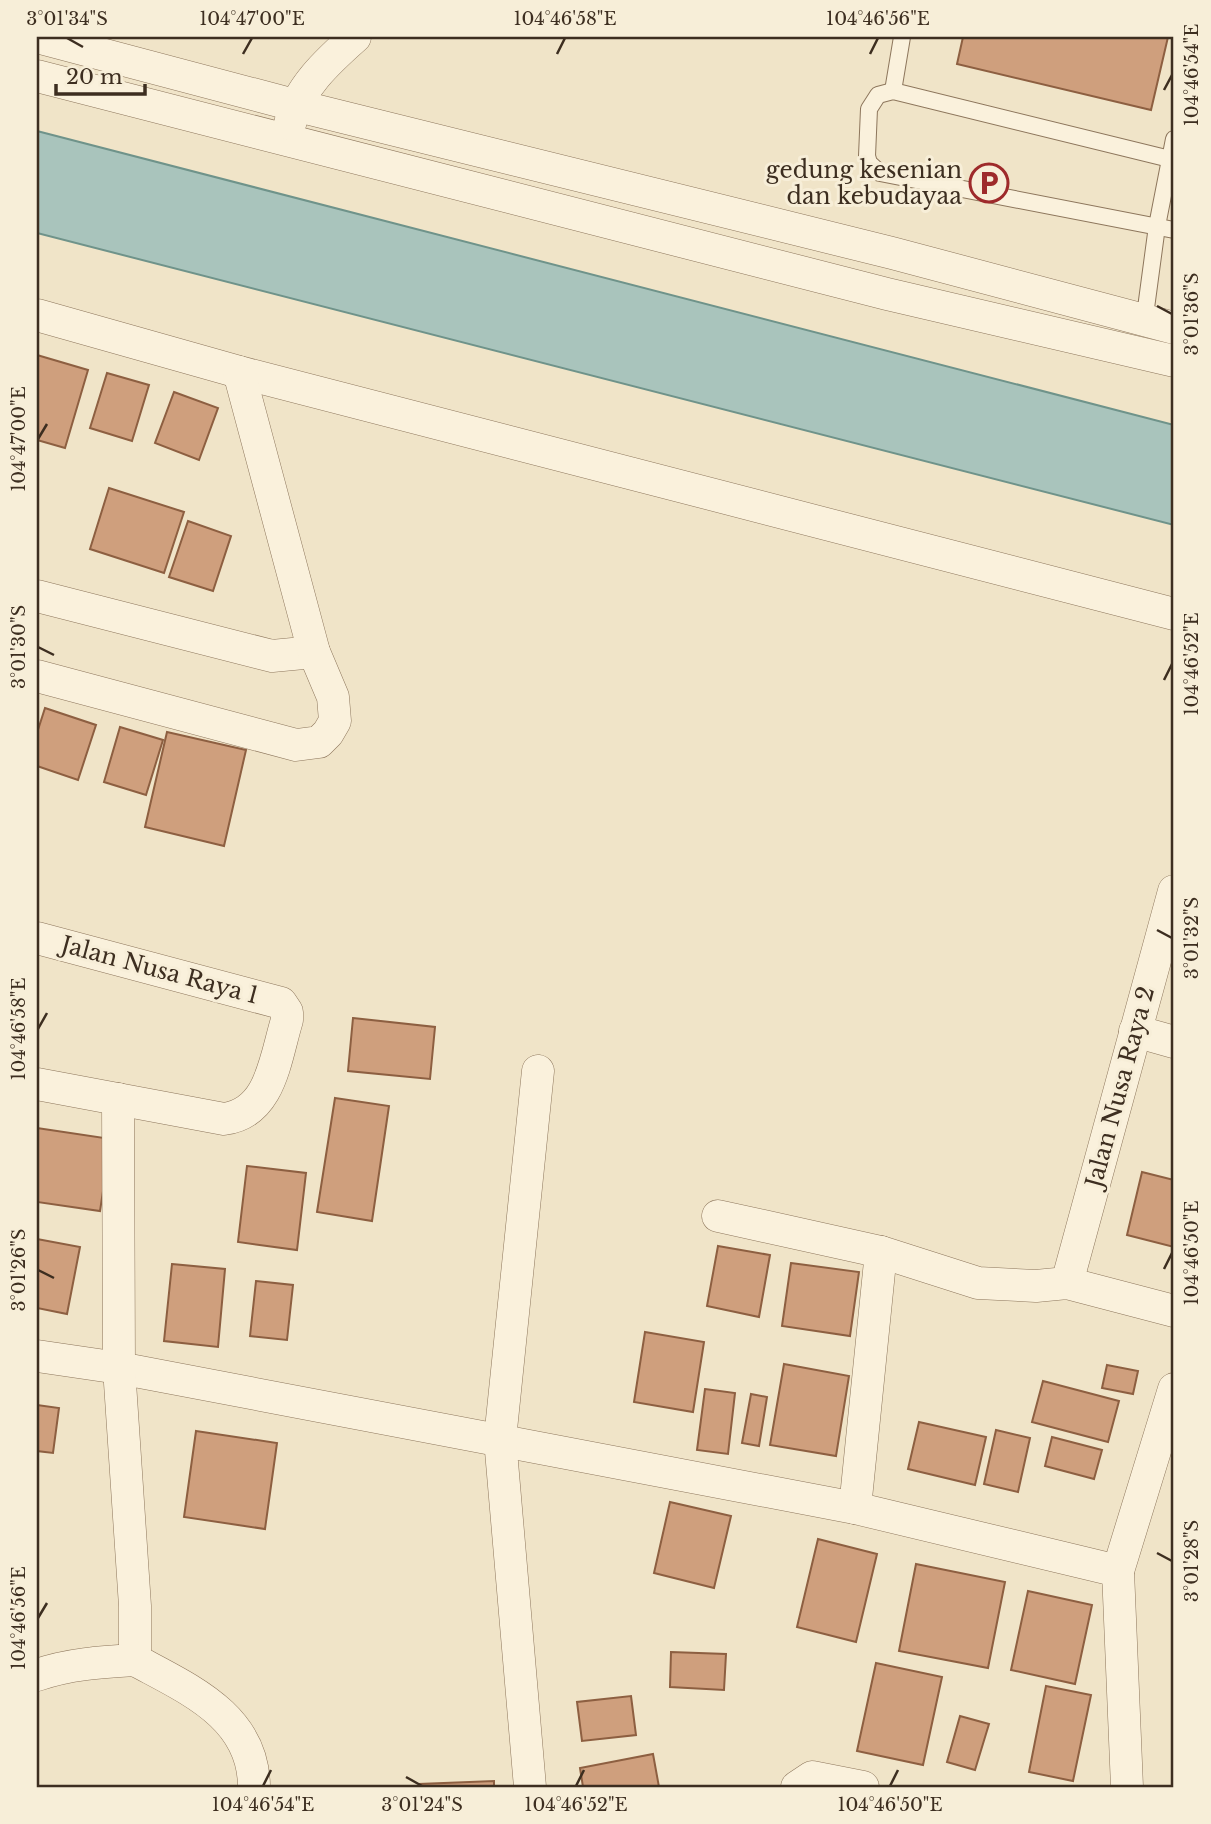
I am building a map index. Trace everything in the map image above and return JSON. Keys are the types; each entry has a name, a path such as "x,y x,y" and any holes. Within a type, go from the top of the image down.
{"street":[{"path":"37,37 294,105 892,253 1160,324"},
{"path":"287,141 294,105 334,55 355,37"},
{"path":"37,76 887,295 1174,361"},
{"path":"887,295 892,253"},
{"path":"37,315 239,372 1174,614"},
{"path":"37,676 307,745 319,742 335,721 333,697 314,652 239,372"},
{"path":"37,596 272,656 314,652"},
{"name":"Jalan Nusa Raya 2","path":"1067,1283 1174,894"},
{"name":"Jalan Nusa Raya 1","path":"37,938 242,991 281,1003 287,1012 264,1093 258,1104 241,1117 224,1119 37,1084"},
{"path":"1135,1031 1174,1042"},
{"path":"530,1787 500,1439 538,1071"},
{"path":"117,1099 119,1368 135,1606 135,1660"},
{"path":"718,1216 881,1252 978,1283 1036,1286 1067,1283 1174,1311"},
{"path":"855,1508 881,1252"},
{"path":"37,1356 119,1368 855,1508 1118,1571"},
{"path":"1127,1787 1118,1571 1174,1389"},
{"path":"37,1675 82,1664 135,1660 201,1696 229,1718 245,1745 254,1774 254,1787"},
{"path":"797,1787 811,1777 863,1787"}],"lane":[{"path":"893,91 902,37"},
{"path":"1173,160 893,91 878,95 869,109 867,156 869,163 880,173 1174,230"},
{"path":"1141,354 1160,324 1157,226 1173,160 1174,139"}],"water":[{"path":"37,131 1174,425 1174,525 37,233"}],"building":[{"path":"963,37 1168,37 1151,110 957,64"},
{"path":"37,355 88,370 65,448 37,440"},
{"path":"107,373 149,385 132,441 90,428"},
{"path":"174,392 218,408 199,460 155,443"},
{"path":"109,488 184,512 164,573 90,549"},
{"path":"188,521 231,536 213,591 169,577"},
{"path":"45,708 96,725 78,780 37,766 37,733"},
{"path":"120,727 163,740 146,795 104,782"},
{"path":"167,732 246,750 224,846 145,827"},
{"path":"353,1018 435,1027 430,1079 348,1071"},
{"path":"335,1098 389,1106 372,1221 317,1212"},
{"path":"37,1128 111,1139 100,1211 37,1202"},
{"path":"247,1166 306,1173 297,1250 238,1242"},
{"path":"1142,1172 1174,1180 1174,1247 1127,1235"},
{"path":"37,1239 80,1247 67,1314 37,1308"},
{"path":"718,1246 770,1255 759,1317 707,1306"},
{"path":"791,1263 859,1272 850,1336 782,1326"},
{"path":"172,1264 225,1269 218,1347 164,1341"},
{"path":"256,1281 293,1285 287,1340 250,1336"},
{"path":"645,1332 704,1342 693,1412 634,1402"},
{"path":"784,1364 849,1376 836,1456 770,1445"},
{"path":"1107,1365 1138,1371 1133,1394 1102,1388"},
{"path":"1043,1381 1119,1401 1108,1442 1032,1422"},
{"path":"705,1389 735,1393 728,1454 697,1450"},
{"path":"751,1394 767,1397 759,1446 742,1443"},
{"path":"37,1405 59,1408 53,1453 37,1451"},
{"path":"919,1422 986,1437 975,1485 908,1469"},
{"path":"996,1430 1030,1438 1018,1492 984,1484"},
{"path":"196,1431 277,1443 265,1529 184,1517"},
{"path":"1052,1437 1102,1450 1094,1479 1045,1466"},
{"path":"670,1502 731,1516 714,1588 654,1573"},
{"path":"818,1539 877,1554 856,1642 797,1627"},
{"path":"916,1564 1005,1582 988,1668 899,1651"},
{"path":"1028,1591 1092,1605 1075,1684 1011,1670"},
{"path":"671,1652 726,1654 724,1690 670,1687"},
{"path":"876,1663 942,1677 923,1765 857,1751"},
{"path":"1046,1686 1091,1695 1073,1781 1029,1772"},
{"path":"631,1696 636,1735 582,1741 577,1702"},
{"path":"960,1716 989,1724 975,1770 947,1762"},
{"path":"653,1754 659,1787 583,1787 580,1768"},
{"path":"494,1781 494,1787 419,1787 419,1784"}],"place":[{"name":"gedung kesenian dan kebudayaa","path":"989,183"}]}
